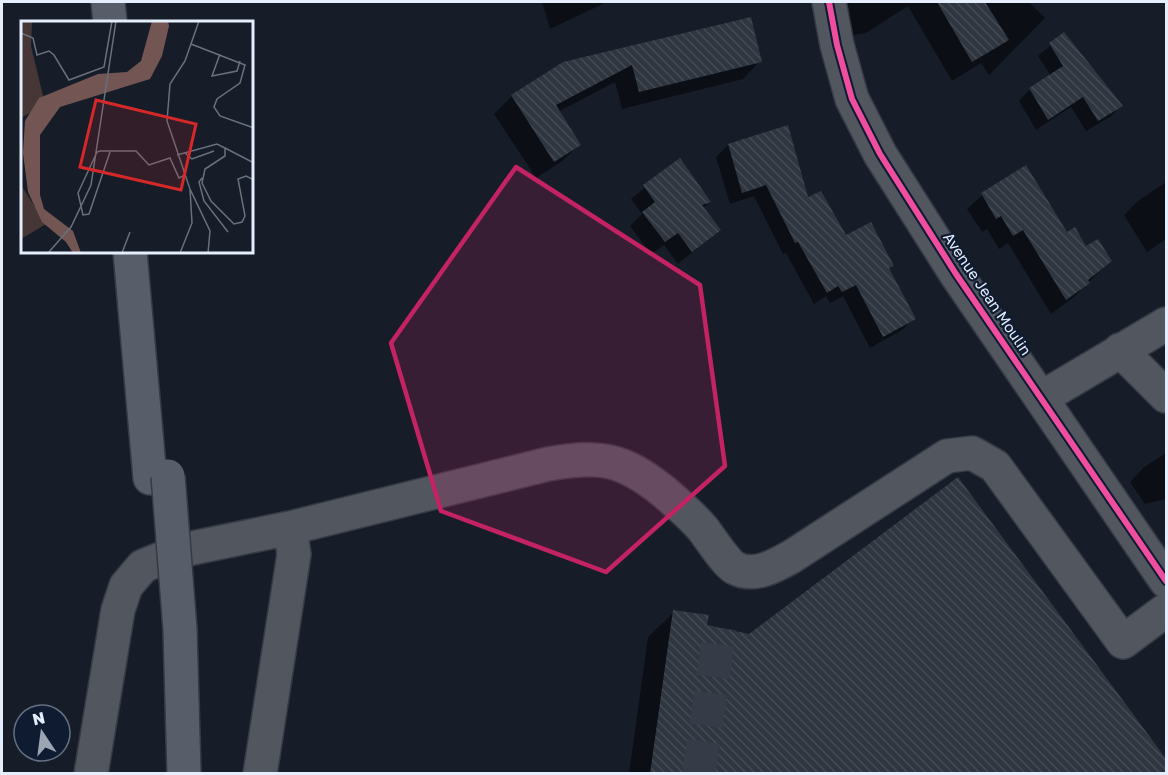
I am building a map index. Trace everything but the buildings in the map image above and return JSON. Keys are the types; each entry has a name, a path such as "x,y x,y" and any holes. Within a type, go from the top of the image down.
{"main road":[{"path":"108,2 110,21"},
{"path":"128,2 130,21"},
{"path":"130,254 180,629 184,774"},
{"path":"149,254 159,477 165,774"}],"street":[{"name":"Avenue Jean Moulin","path":"829,2 837,45 852,99 880,154 956,273 1167,581"},
{"path":"1043,397 1167,324"},
{"path":"1120,350 1167,396"},
{"path":"91,774 118,610 126,586 143,566 183,550 290,528 548,464 580,459 608,461 632,468 696,521 734,568 754,572 770,568 791,557 937,461 964,452 979,455 996,466 1123,642 1167,610"},
{"path":"260,774 294,554 290,528"}],"highlighted area":[{"path":"516,167 700,285 725,466 606,572 441,511 391,343"}],"tunnel":[{"path":"699,774 720,628"}],"cycle path":[{"path":"829,2 837,45 852,99 880,154 956,274 1166,581"}]}
